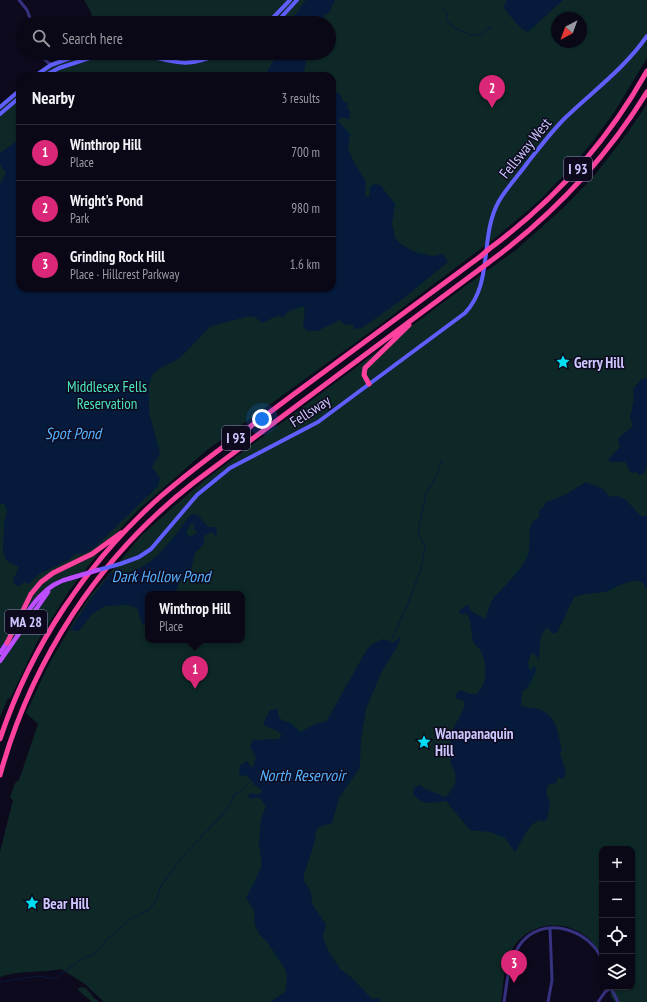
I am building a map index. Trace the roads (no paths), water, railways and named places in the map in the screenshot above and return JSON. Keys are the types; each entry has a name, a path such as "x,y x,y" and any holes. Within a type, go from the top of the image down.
{"highway":[{"name":"I 93","path":"0,739 19,690 52,626 85,578 127,529 157,500 191,472 481,256 543,204 583,163 612,126 647,71"},
{"name":"I 93","path":"0,775 21,711 50,651 80,602 125,546 163,508 192,484 488,263 536,225 575,188 615,139 647,92"},
{"path":"369,384 364,375 365,368 418,315"},
{"path":"7,643 31,594 41,582 53,573 92,554 127,529"}],"main road":[{"path":"275,16 290,0"},
{"path":"282,16 297,0"},
{"name":"Fellsway West","path":"473,303 482,283 488,228 493,214 504,193 556,127 623,65 647,36"},
{"path":"41,72 51,65 65,60"},
{"path":"52,72 84,60"},
{"path":"163,60 177,63 204,60"},
{"path":"0,107 16,93"},
{"path":"0,114 16,100"},
{"name":"Fellsway","path":"0,653 36,600 47,589 71,578 139,557 152,548 197,495 230,468 307,429 459,318 473,303"},
{"name":"Fellsway","path":"0,661 39,602 55,585"}],"street":[{"path":"19,0 27,10 29,16"},
{"path":"45,60 51,65"},
{"path":"504,1002 509,966 520,944 538,931 561,927 572,930 583,936 596,948 599,954"},
{"path":"548,1002 552,980 550,928"},
{"path":"598,1002 608,990"},
{"path":"612,990 618,1002"}],"water":[{"path":"306,0 335,0 329,13 324,16 294,16"},
{"path":"507,0 563,0 528,32 518,25 504,7"},
{"path":"274,60 306,60 305,72 267,72"},
{"name":"Spot Pond","path":"336,92 340,94 343,101 349,104 346,107 350,110 350,117 348,119 342,117 338,121 350,134 348,149 366,182 365,196 369,198 370,187 374,184 380,185 395,204 392,224 395,238 399,243 415,252 423,254 433,256 443,254 448,262 400,301 362,328 355,329 352,324 345,325 340,320 317,331 308,331 303,327 305,311 303,306 289,311 283,317 277,316 262,323 255,317 250,316 211,326 180,358 157,370 152,375 149,386 149,412 160,454 152,467 160,478 158,486 94,548 83,554 75,554 69,560 39,574 29,584 24,582 20,586 15,585 13,581 19,567 7,561 3,552 4,524 7,510 4,504 0,504 0,184 6,173 0,164 0,153 16,142 16,292 336,292"},
{"path":"647,378 647,465 644,473 640,475 636,472 631,473 625,462 611,462 608,460 620,447 618,441 619,438 633,425 630,418 634,400 633,389 641,380"},
{"path":"586,482 603,489 610,497 617,496 626,500 641,516 647,516 647,589 642,582 633,581 606,592 574,597 557,633 551,633 548,627 542,634 539,660 534,653 531,654 528,663 530,671 534,666 537,669 528,687 522,692 521,705 543,711 553,720 558,731 562,750 560,754 566,772 563,779 558,777 556,783 548,785 546,792 550,803 547,820 535,822 528,829 515,852 505,838 490,832 470,830 446,801 429,803 421,801 413,794 414,787 420,785 425,789 446,797 453,788 456,776 450,762 453,750 450,738 464,709 465,703 463,700 457,699 455,695 461,690 470,694 476,694 483,685 485,679 483,656 474,644 469,617 467,614 460,614 459,611 468,604 471,611 485,619 493,599 515,575 526,559 529,549 531,525 533,521 539,518 539,510 544,507 546,502 563,496"},
{"name":"Dark Hollow Pond","path":"193,514 198,515 208,527 214,527 217,529 216,536 211,532 204,536 204,544 195,553 191,569 179,583 176,591 145,591 145,622 143,626 137,608 127,605 105,606 92,614 79,631 70,630 89,601 111,573 124,573 147,564 156,557","holes":["191,523 194,524 194,529 198,533 189,537 186,533"]},
{"name":"North Reservoir","path":"401,636 398,645 381,673 366,709 361,738 360,767 339,798 332,823 319,827 316,830 314,844 304,875 304,881 311,892 312,904 326,924 323,937 328,950 340,969 351,977 372,999 379,998 381,1002 270,1002 285,992 287,980 286,971 268,943 259,934 255,925 254,910 246,898 262,866 259,842 261,820 266,806 260,798 248,798 250,793 259,795 262,790 253,784 253,781 246,775 242,776 239,774 240,766 247,761 251,767 253,767 256,757 250,747 253,740 278,739 282,736 278,731 263,725 270,710 277,709 279,718 289,722 300,732 317,723 326,722 366,651 371,645 383,639 393,643"}],"waterway":[{"path":"442,7 447,13 447,21 456,29 471,35 482,35 485,30 492,27"},
{"path":"390,643 408,604 422,565 425,548 418,531 426,493 436,477 442,460"},
{"path":"0,982 38,976 54,979 85,957 94,955 107,939 132,918 149,910 155,902 161,886 183,856 222,815 230,805 233,796 244,788 251,780"}],"place":[{"name":"Wright's Pond","path":"492,108"},
{"name":"Gerry Hill","path":"563,362"},
{"name":"Winthrop Hill","path":"195,689"},
{"name":"Wanapanaquin Hill","path":"424,742"},
{"name":"Bear Hill","path":"32,903"},
{"name":"Grinding Rock Hill","path":"514,983"}],"park label":[{"name":"Middlesex Fells Reservation","path":"107,394"}]}
